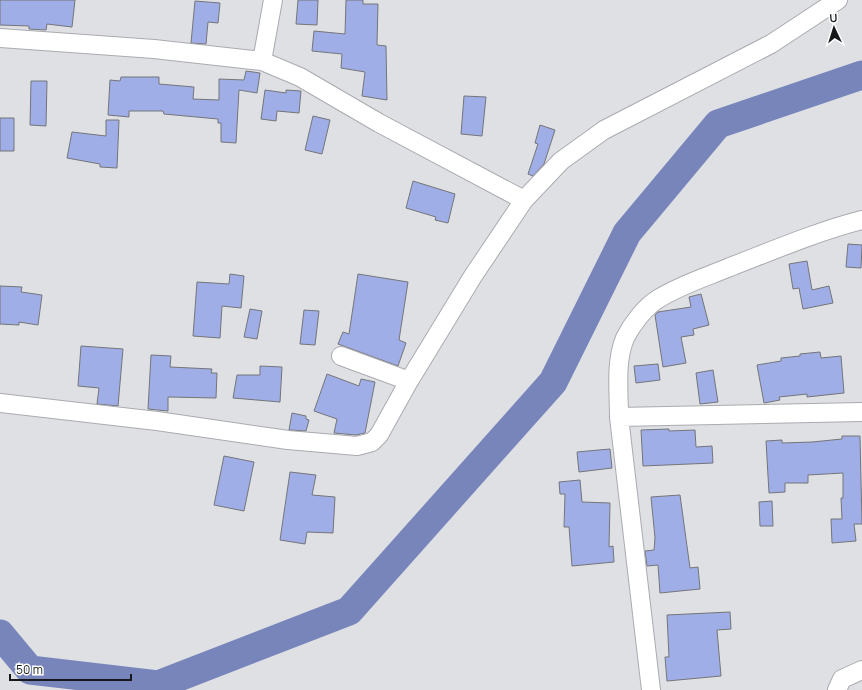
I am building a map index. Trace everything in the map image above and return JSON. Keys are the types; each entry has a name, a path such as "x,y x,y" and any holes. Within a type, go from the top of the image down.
{"street":[{"path":"262,62 273,0"},
{"path":"0,403 157,421 288,440 357,446 372,442 379,435 409,381 473,276 524,200 561,161 604,130 771,44 838,0"},
{"path":"0,38 154,49 262,62 300,77 379,123 524,200"},
{"path":"651,690 619,417 619,362 625,339 638,317 657,299 683,286 793,242 828,229 862,220"},
{"path":"340,356 409,381"},
{"path":"619,417 862,412"},
{"path":"837,690 842,679 862,670"}],"building":[{"path":"0,0 75,0 72,27 47,24 46,30 29,29 29,26 0,25"},
{"path":"298,0 318,0 317,25 296,24"},
{"path":"346,0 363,0 363,4 378,4 377,45 386,46 387,100 362,96 365,72 341,68 342,54 312,51 314,31 345,34"},
{"path":"195,1 220,3 218,23 208,22 206,44 191,43"},
{"path":"246,71 260,73 257,93 239,90 236,143 221,142 221,123 218,123 218,119 164,114 163,111 129,111 129,117 108,115 110,80 120,81 121,77 159,77 159,84 194,87 193,99 219,100 219,79 244,80"},
{"path":"31,81 47,81 46,126 30,125"},
{"path":"265,90 286,93 286,90 301,91 299,113 277,111 276,121 261,119"},
{"path":"464,96 486,97 482,136 461,134"},
{"path":"313,116 330,120 322,154 305,150"},
{"path":"0,118 14,118 14,151 0,151"},
{"path":"106,120 119,120 117,168 100,167 100,164 67,158 72,132 106,136"},
{"path":"540,125 555,130 544,164 533,176 528,174 538,144 535,143"},
{"path":"413,181 455,194 448,223 435,220 436,217 406,208"},
{"path":"848,244 862,245 861,268 846,267"},
{"path":"807,261 812,290 829,286 833,303 803,309 799,288 793,289 789,264"},
{"path":"230,274 244,276 241,308 222,306 220,338 193,336 197,282 229,284"},
{"path":"358,274 408,282 399,340 406,343 398,366 338,344 343,332 349,334"},
{"path":"0,286 22,287 21,292 42,295 38,325 19,322 19,325 0,324"},
{"path":"701,294 709,325 693,329 694,335 681,337 686,363 663,367 655,315 658,312 691,307 689,297"},
{"path":"250,309 262,311 257,339 244,337"},
{"path":"304,310 319,311 315,345 300,344"},
{"path":"81,346 123,349 118,406 97,404 99,388 78,386"},
{"path":"820,352 821,358 841,356 844,393 807,397 807,394 779,397 780,400 764,403 757,365 781,361 781,358 800,356 800,354"},
{"path":"151,355 171,356 170,367 212,369 211,373 217,373 216,398 168,397 168,411 148,409"},
{"path":"658,364 660,380 636,383 634,366"},
{"path":"260,366 282,367 280,402 233,398 237,375 260,375"},
{"path":"713,370 718,402 700,404 696,373"},
{"path":"327,374 359,386 361,379 375,382 365,433 356,435 334,433 337,419 314,411"},
{"path":"292,413 306,416 306,419 309,420 306,431 289,430"},
{"path":"669,429 669,431 695,430 696,447 712,446 713,463 643,466 641,430"},
{"path":"842,436 860,436 862,524 854,524 856,541 832,543 831,519 842,519 841,498 843,498 843,473 808,475 808,483 785,483 785,492 769,493 766,441 782,440 782,443 812,442 842,439"},
{"path":"610,449 612,468 579,472 577,452"},
{"path":"224,456 254,462 244,511 214,505"},
{"path":"290,472 316,475 312,495 335,497 333,533 307,532 305,544 280,540"},
{"path":"580,480 582,502 610,503 609,547 613,546 614,562 572,566 569,527 564,527 565,494 560,494 559,482"},
{"path":"680,495 690,568 698,567 700,589 660,593 658,565 647,566 645,551 654,550 655,538 651,497"},
{"path":"772,501 773,526 760,526 759,502"},
{"path":"730,612 731,629 717,630 721,676 667,681 665,657 669,657 667,615"}],"waterway":[{"path":"0,634 30,670 158,685 349,611 553,382 627,233 718,124 862,75"}]}
